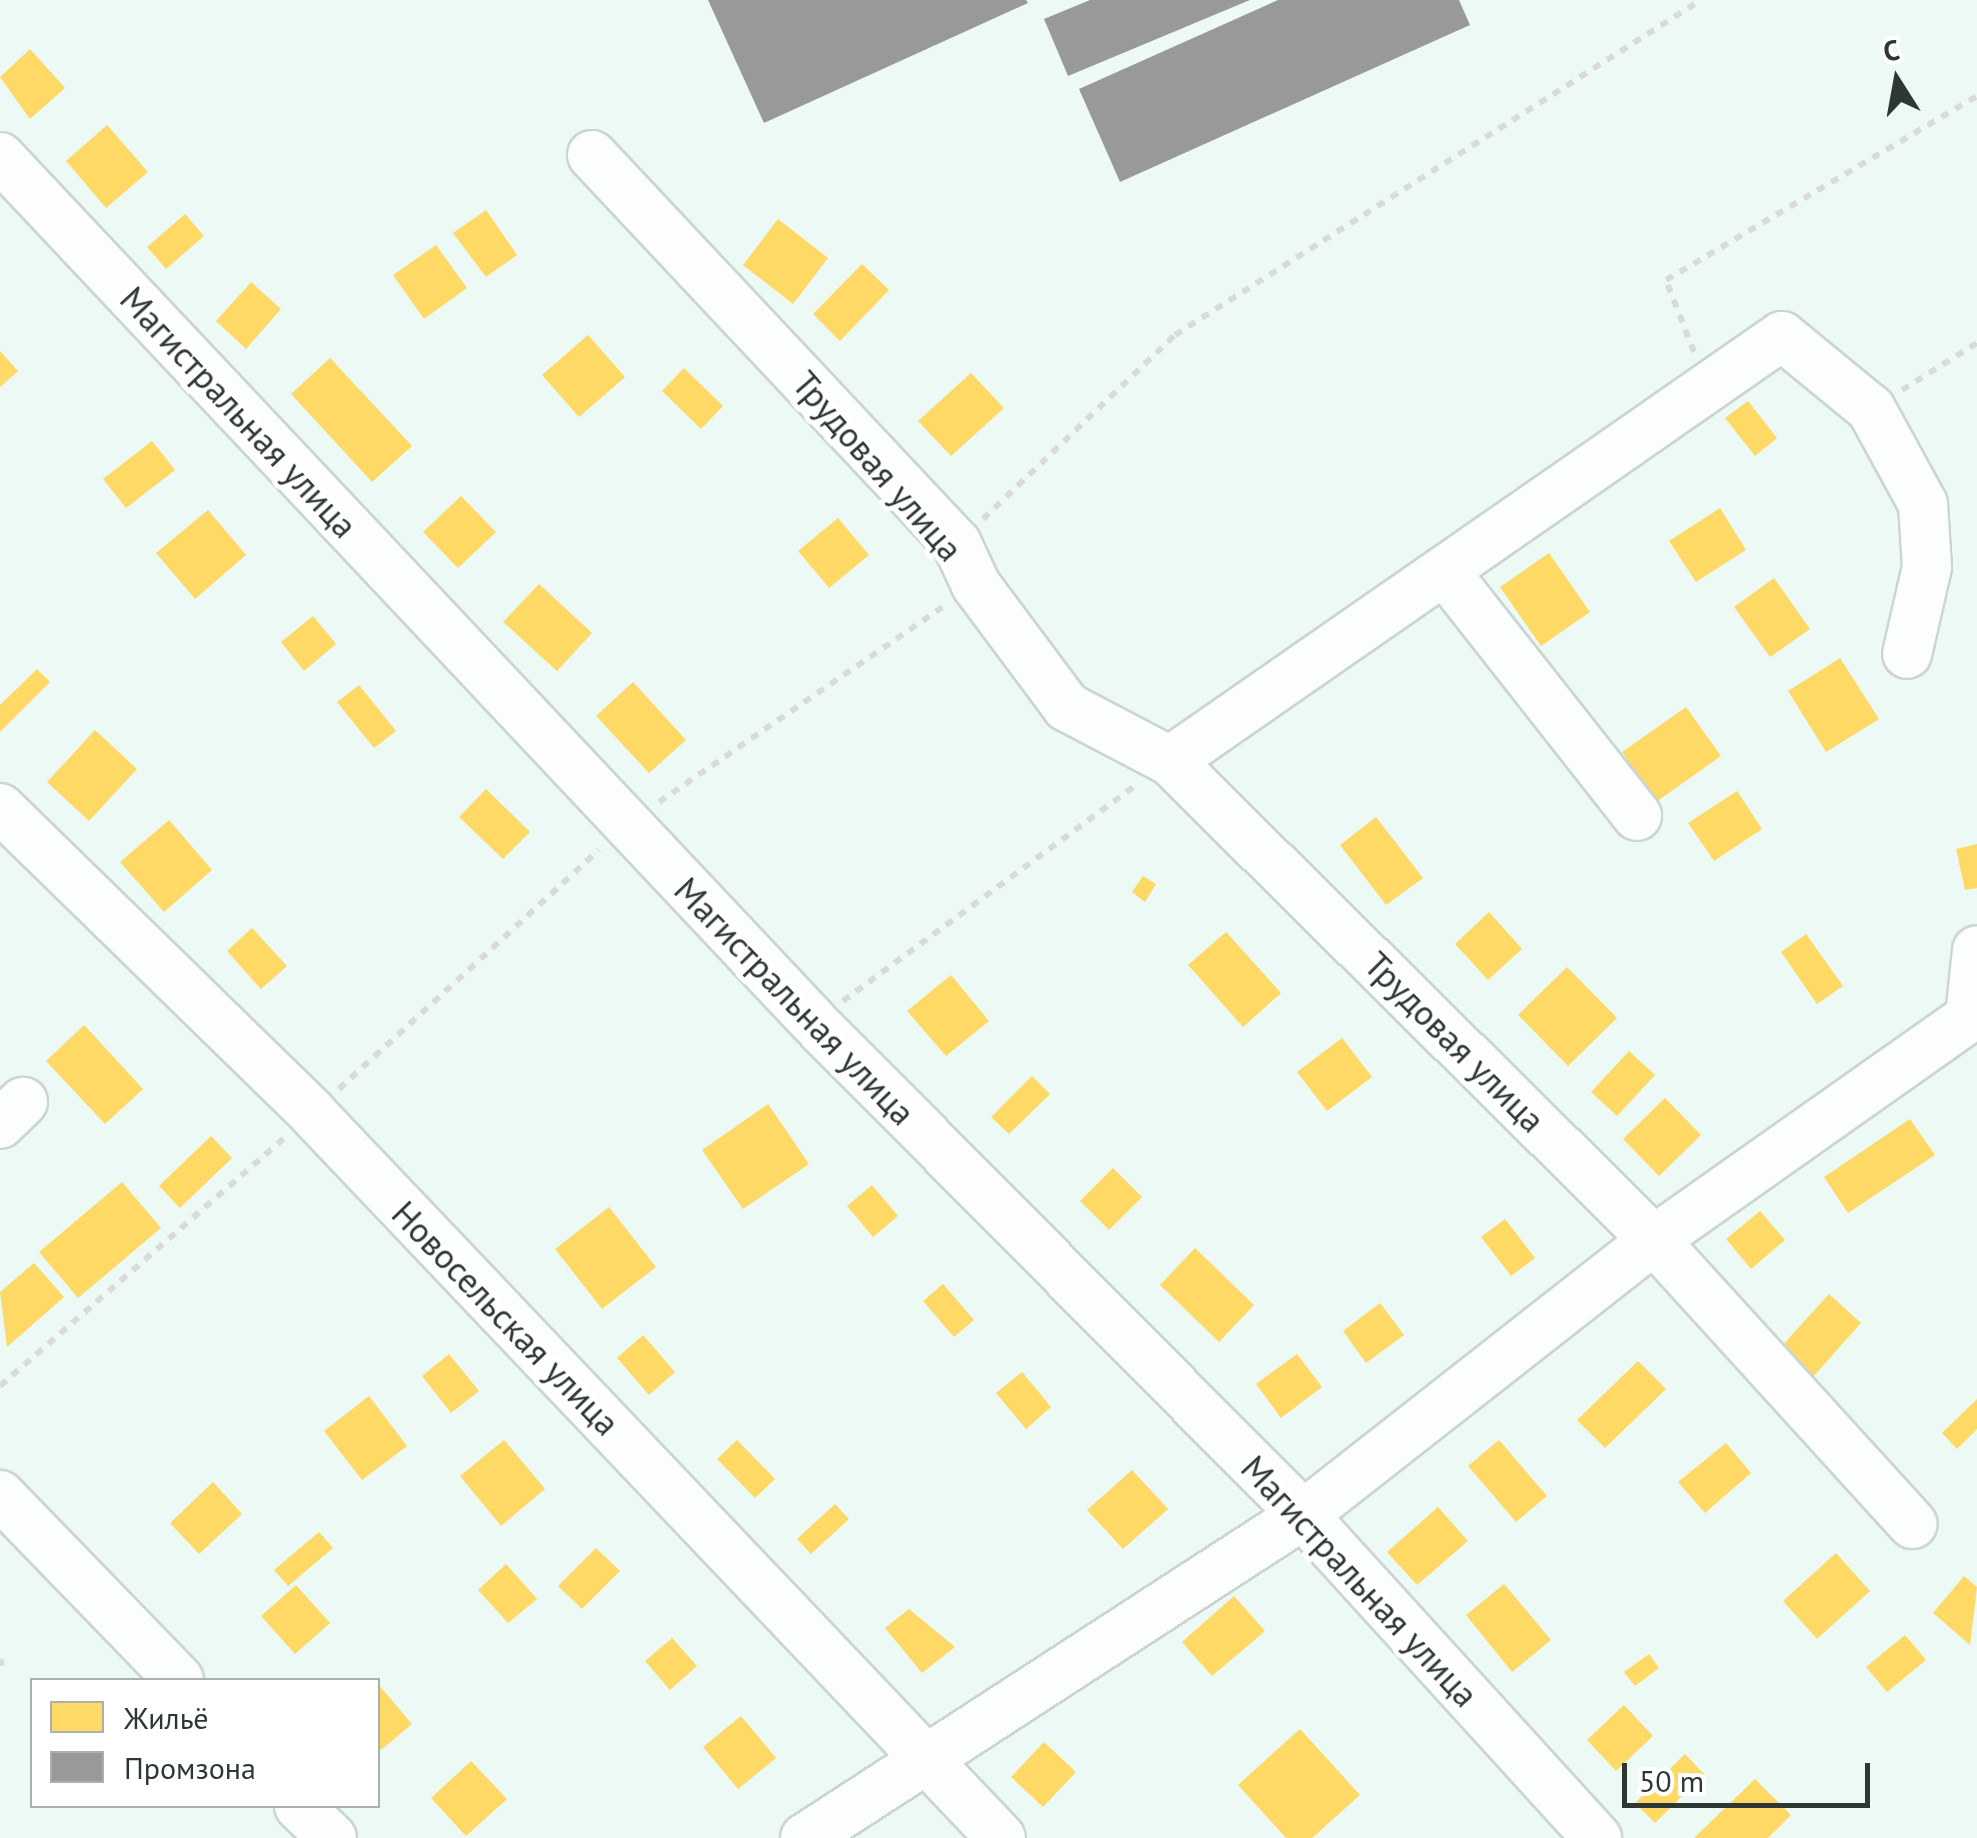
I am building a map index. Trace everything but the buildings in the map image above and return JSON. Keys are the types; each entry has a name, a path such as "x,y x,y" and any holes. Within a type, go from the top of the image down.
{"street":[{"name":"Трудовая улица","path":"592,155 966,564 1066,707 1170,761 1654,1240 1912,1524"},
{"name":"Магистральная улица","path":"0,157 625,826 1304,1515 1597,1838"},
{"path":"1170,761 1446,573 1706,381 1782,336 1872,408 1923,504 1927,567 1907,654"},
{"path":"1446,573 1637,816"},
{"name":"Новосельская улица","path":"0,808 312,1114 1001,1838"},
{"path":"806,1838 1304,1515 1654,1240 1970,1017 1977,950"},
{"path":"0,1495 177,1678"}],"path":[{"path":"0,1386 312,1114 625,826 966,564 1175,335 1700,0"},
{"path":"1706,381 1666,280 1977,96"},
{"path":"1872,408 1977,343"},
{"path":"814,1022 1170,761"}]}
